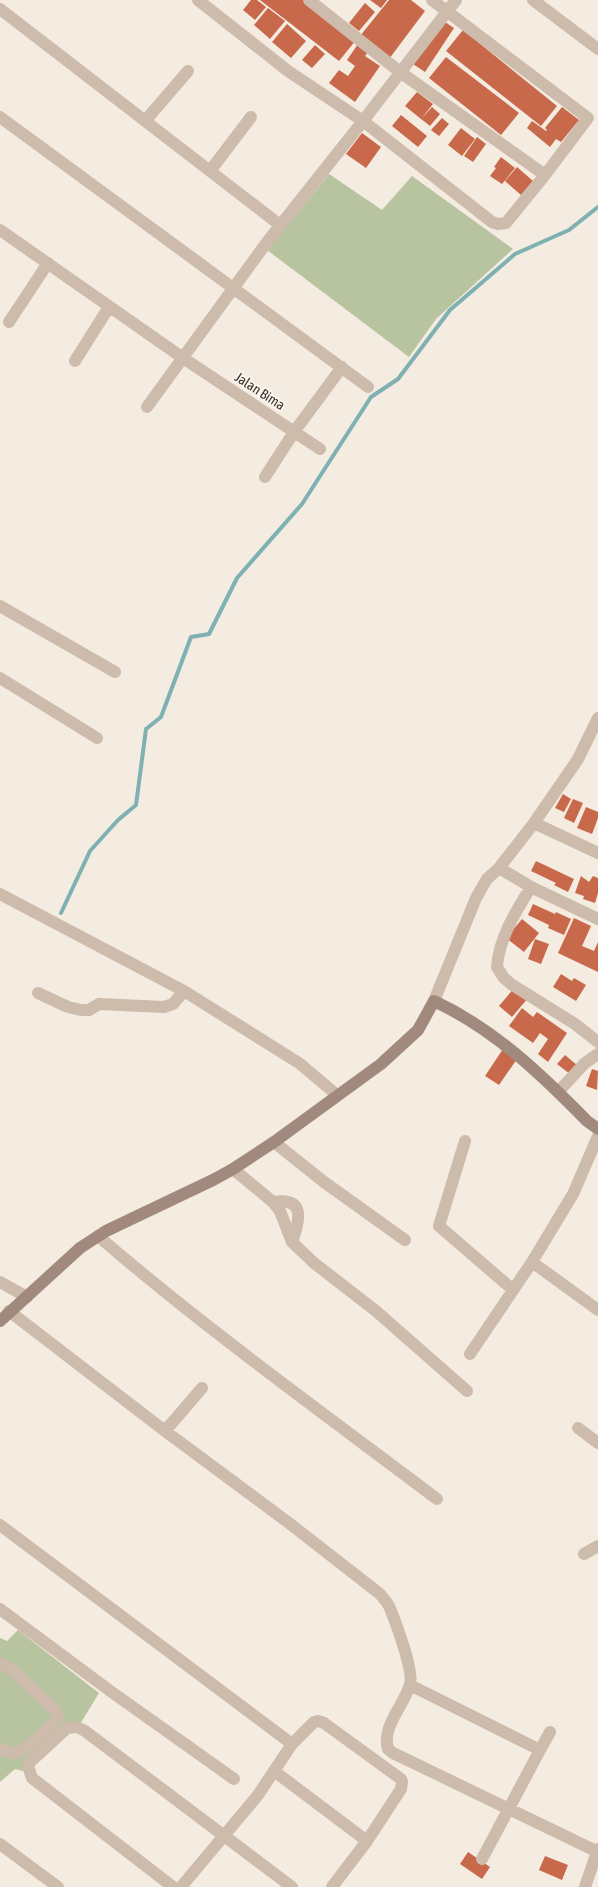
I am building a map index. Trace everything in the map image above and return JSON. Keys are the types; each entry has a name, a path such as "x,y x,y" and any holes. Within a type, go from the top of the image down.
{"street":[{"path":"198,0 288,71 363,122 492,222 498,224 506,223 593,122 432,0"},
{"path":"309,0 400,72 545,176"},
{"path":"147,408 280,225 363,122 456,0"},
{"path":"533,0 598,49"},
{"path":"0,9 280,225"},
{"path":"145,121 188,71"},
{"path":"0,117 368,387"},
{"path":"210,171 251,117"},
{"name":"Jalan Bima","path":"0,230 183,358 320,449"},
{"path":"9,322 48,263"},
{"path":"75,361 109,307"},
{"path":"266,478 294,432 342,367"},
{"path":"0,608 114,672"},
{"path":"0,678 97,738"},
{"path":"0,1321 80,1248 98,1236 234,1169 381,1064 418,1030 434,1000 476,898 487,879 499,868 534,823 578,759 598,718"},
{"path":"534,823 598,853"},
{"path":"499,868 531,887 598,918"},
{"path":"531,887 514,915 500,952 497,967 504,978 511,984 575,1024 598,1042"},
{"path":"0,894 184,991 299,1063 338,1095"},
{"path":"38,993 68,1007 89,1010 99,1004 164,1008 173,1004 184,991"},
{"path":"434,1000 462,1014 491,1033 525,1060 587,1121 598,1129"},
{"path":"558,1092 585,1063 598,1054"},
{"path":"470,1354 532,1262 573,1194 598,1136"},
{"path":"464,1141 440,1226 512,1289"},
{"path":"274,1142 324,1182 405,1240"},
{"path":"234,1169 273,1202 290,1201 297,1208 298,1221 292,1242 314,1263 376,1311 467,1391"},
{"path":"98,1236 134,1268 436,1499"},
{"path":"532,1262 598,1310"},
{"path":"0,1282 27,1297"},
{"path":"10,1311 164,1431 289,1523 380,1594 388,1604 411,1675 410,1685 390,1726 387,1739 388,1749 597,1850 585,1887"},
{"path":"164,1431 202,1388"},
{"path":"578,1428 598,1443"},
{"path":"0,1525 292,1744"},
{"path":"584,1554 598,1546"},
{"path":"0,1609 113,1693 234,1778"},
{"path":"0,1663 10,1668 55,1710 58,1716 55,1722 23,1750 13,1754 0,1748"},
{"path":"410,1685 540,1750"},
{"path":"181,1887 258,1795 292,1744 314,1722 318,1721 324,1723 401,1779 401,1789 367,1841 332,1887"},
{"path":"173,1887 36,1783 30,1773 28,1766 30,1762 67,1728 77,1727 224,1834 292,1887"},
{"path":"482,1859 550,1732"},
{"path":"274,1771 367,1841"},
{"path":"0,1844 58,1887"}],"green space":[{"path":"329,174 382,210 412,176 513,249 436,319 409,357 267,250"},
{"path":"18,1630 99,1693 82,1721 23,1771 15,1769 0,1782 0,1638 7,1641"}],"building":[{"path":"251,0 257,0 266,7 255,20 243,10"},
{"path":"260,0 303,0 356,40 339,61"},
{"path":"370,0 387,0 381,8"},
{"path":"389,0 411,0 425,11 389,59 360,36"},
{"path":"365,3 375,12 359,31 349,23"},
{"path":"268,8 285,21 270,39 254,25"},
{"path":"442,20 454,28 425,72 413,64"},
{"path":"287,24 306,41 291,58 272,42"},
{"path":"463,30 557,106 541,126 446,51"},
{"path":"358,44 368,52 365,56 380,66 355,102 329,83 339,70 348,76 355,66 347,60"},
{"path":"315,45 325,54 312,68 302,60"},
{"path":"446,57 519,113 501,135 429,78"},
{"path":"417,92 433,104 421,119 405,106"},
{"path":"432,107 440,114 430,126 421,119"},
{"path":"562,107 579,120 561,142 556,139 550,147 527,128 532,121 546,131 545,128"},
{"path":"401,115 427,136 418,147 392,126"},
{"path":"442,118 449,124 439,136 431,130"},
{"path":"461,128 475,139 462,156 448,145"},
{"path":"362,133 381,147 366,168 346,154"},
{"path":"477,137 486,144 473,162 464,156"},
{"path":"501,157 515,168 502,184 490,176"},
{"path":"517,167 533,181 521,195 505,181"},
{"path":"563,794 571,799 564,812 555,808"},
{"path":"573,799 583,803 574,823 564,818"},
{"path":"586,807 598,812 598,818 592,834 577,828"},
{"path":"536,861 574,879 568,892 554,885 556,883 531,871"},
{"path":"581,876 589,882 593,876 598,878 598,893 595,903 583,899 584,896 575,893"},
{"path":"533,904 571,919 564,935 548,928 549,925 528,915"},
{"path":"574,918 591,926 582,946 594,951 598,942 598,972 558,953"},
{"path":"522,919 539,933 524,952 506,938"},
{"path":"535,939 549,944 541,964 528,959"},
{"path":"561,974 572,981 574,978 586,985 576,1001 553,987"},
{"path":"515,987 528,998 512,1017 499,1006"},
{"path":"522,1008 533,1017 537,1012 567,1033 548,1062 538,1054 548,1039 540,1033 533,1043 509,1026"},
{"path":"503,1049 517,1059 499,1085 485,1076"},
{"path":"565,1055 577,1065 570,1074 557,1064"},
{"path":"592,1069 598,1071 597,1090 586,1086"},
{"path":"468,1852 490,1867 482,1879 460,1864"},
{"path":"545,1856 568,1865 562,1880 539,1870"}],"waterway":[{"path":"61,913 90,851 118,820 136,805 146,729 161,717 191,637 209,634 237,578 302,504 371,397 398,379 450,310 515,254 569,230 598,207"}]}
